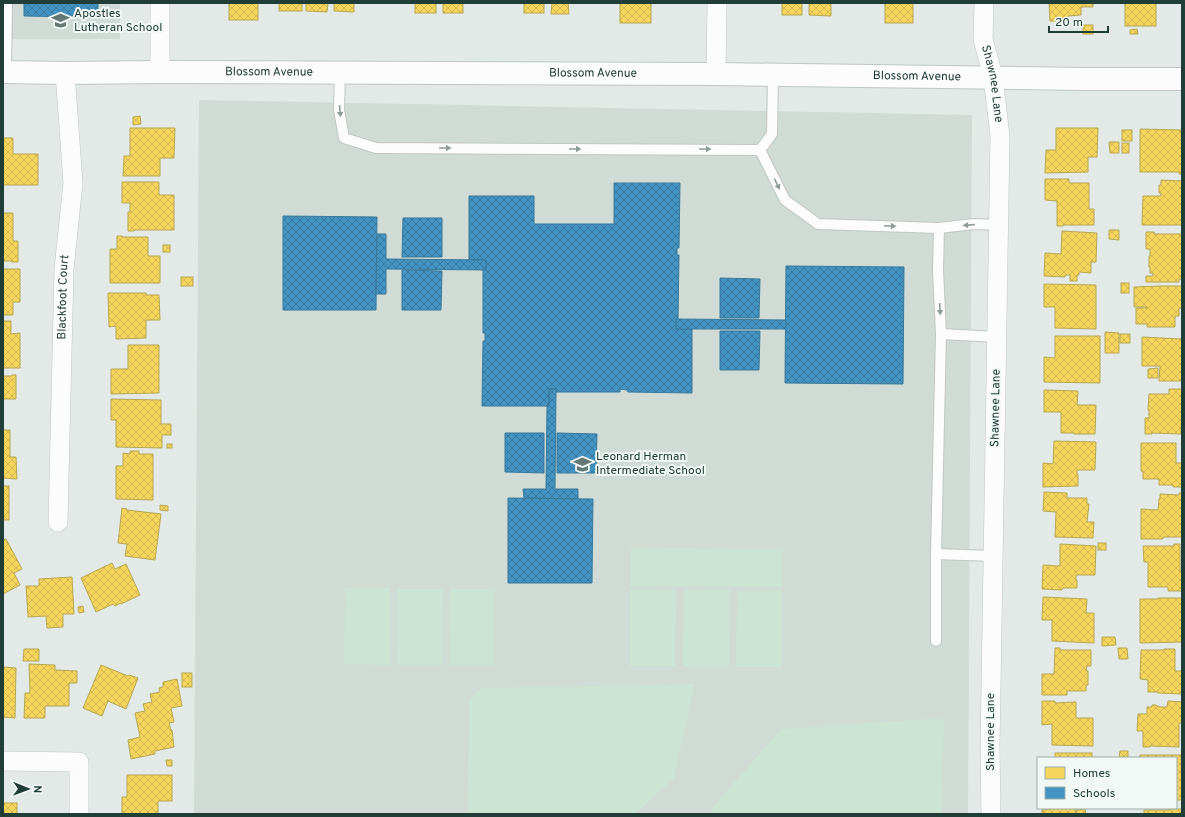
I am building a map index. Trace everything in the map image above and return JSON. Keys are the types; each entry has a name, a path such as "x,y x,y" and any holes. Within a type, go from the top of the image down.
{"street":[{"path":"160,3 160,72"},
{"path":"716,74 717,3"},
{"name":"Shawnee Lane","path":"984,3 983,40 993,77 1000,136 990,748 991,814"},
{"name":"Blossom Avenue","path":"4,72 716,74 1182,79"},
{"name":"Blackfoot Court","path":"58,522 64,269 73,183 65,73"},
{"path":"3,761 79,762 79,814"}],"lane":[{"path":"4,72 8,3"},
{"path":"340,72 340,110 344,138 376,148 760,150"},
{"path":"760,150 772,134 773,75"},
{"path":"760,150 785,200 818,224 939,228 974,224 999,225"},
{"path":"936,640 936,554 941,334 938,270 939,228"},
{"path":"941,334 997,337"},
{"path":"936,554 993,556"}],"shaded area":[{"name":"Apostles Lutheran School","path":"3,3 120,3 120,39 3,39"},
{"name":"Leonard Herman Intermediate School","path":"199,100 972,115 968,814 194,814"}],"green space":[{"path":"631,548 783,549 783,587 631,586"},
{"path":"345,588 390,588 390,665 344,664"},
{"path":"398,589 443,589 442,665 397,665"},
{"path":"450,589 495,589 495,665 449,665"},
{"path":"630,589 676,590 675,666 630,666"},
{"path":"684,590 730,590 729,667 683,666"},
{"path":"782,590 782,667 736,667 737,591"},
{"path":"695,684 674,778 635,814 468,814 469,699 482,688"},
{"path":"944,718 942,814 712,814 712,808 781,729"}],"building: Homes":[{"path":"229,3 258,3 258,20 229,20"},
{"path":"279,3 302,3 302,11 279,11"},
{"path":"306,3 328,3 327,12 306,11"},
{"path":"334,3 354,3 354,12 334,11"},
{"path":"415,3 436,3 436,13 415,13"},
{"path":"443,3 463,3 463,13 443,13"},
{"path":"524,3 544,3 544,13 524,13"},
{"path":"552,3 568,3 569,14 551,14"},
{"path":"620,3 651,3 651,23 620,23"},
{"path":"782,3 802,3 802,15 782,15"},
{"path":"809,3 831,3 831,16 809,15"},
{"path":"885,3 913,3 913,23 885,23"},
{"path":"1049,3 1093,3 1093,7 1081,7 1081,15 1068,16 1068,21 1050,21"},
{"path":"1125,3 1156,3 1156,26 1125,26"},
{"path":"1083,25 1093,25 1093,34 1083,34"},
{"path":"1137,29 1138,34 1130,34 1130,30"},
{"path":"140,116 141,124 133,125 133,117"},
{"path":"130,128 175,128 174,158 160,158 160,176 123,176 124,156 130,156"},
{"path":"1056,128 1098,128 1097,157 1088,157 1088,172 1045,173 1046,150 1056,150"},
{"path":"1140,129 1181,130 1182,174 1179,174 1179,172 1140,172"},
{"path":"1122,130 1132,130 1132,141 1122,141"},
{"path":"3,138 13,138 13,154 38,154 38,185 3,185"},
{"path":"1109,142 1119,142 1119,153 1110,153"},
{"path":"1122,143 1129,143 1129,153 1122,153"},
{"path":"1045,179 1069,179 1069,183 1089,183 1089,209 1094,209 1094,225 1057,226 1057,201 1045,200"},
{"path":"1161,180 1182,181 1182,225 1142,225 1143,196 1161,196 1161,193 1159,193 1159,185 1161,185"},
{"path":"122,182 159,182 159,195 174,195 174,230 128,231 128,212 130,212 130,203 122,203"},
{"path":"3,213 13,213 13,241 18,241 18,262 3,261"},
{"path":"1109,230 1119,230 1119,240 1109,239"},
{"path":"1062,231 1097,233 1096,262 1091,262 1091,273 1079,272 1079,275 1077,275 1077,281 1070,281 1070,275 1065,275 1065,277 1044,276 1045,253 1061,254"},
{"path":"1146,232 1154,232 1154,234 1182,234 1182,279 1179,279 1179,282 1146,282 1146,276 1153,276 1153,273 1150,273 1150,249 1146,249"},
{"path":"117,236 148,237 148,256 160,256 160,283 110,283 110,249 117,249"},
{"path":"163,245 170,245 170,252 163,252"},
{"path":"3,269 20,269 20,302 13,302 13,315 3,315"},
{"path":"181,277 193,277 193,286 181,286"},
{"path":"1121,283 1129,283 1129,293 1121,293"},
{"path":"1044,284 1096,285 1096,329 1055,328 1055,307 1044,307"},
{"path":"1182,286 1182,308 1179,308 1179,316 1175,316 1175,327 1147,327 1147,324 1136,324 1136,308 1147,307 1134,307 1134,287"},
{"path":"108,293 146,293 146,295 159,295 160,320 146,320 146,338 116,339 116,326 109,327"},
{"path":"3,321 11,321 11,334 20,333 20,368 3,368"},
{"path":"1105,332 1119,333 1119,353 1105,353"},
{"path":"1120,334 1130,334 1130,343 1120,343"},
{"path":"1055,336 1100,336 1100,383 1044,382 1044,357 1055,358"},
{"path":"1142,337 1182,339 1182,383 1181,381 1159,381 1160,366 1142,366"},
{"path":"128,345 159,345 159,393 111,394 111,369 128,369"},
{"path":"1158,368 1158,378 1148,378 1148,369"},
{"path":"16,375 16,399 3,399 3,376"},
{"path":"1169,389 1182,389 1181,434 1145,434 1145,418 1149,418 1149,394 1169,394"},
{"path":"1044,390 1078,391 1077,405 1096,405 1095,434 1061,433 1061,412 1044,412"},
{"path":"111,399 161,400 161,424 171,424 171,435 162,435 162,448 116,447 116,420 111,420"},
{"path":"3,430 10,430 10,457 16,457 17,479 3,478"},
{"path":"1054,441 1096,442 1095,470 1077,470 1078,486 1043,487 1043,463 1053,464"},
{"path":"1141,443 1176,443 1176,463 1182,463 1182,487 1173,487 1173,485 1159,485 1159,479 1143,479 1143,472 1141,471"},
{"path":"167,444 172,444 172,448 167,448"},
{"path":"130,451 139,451 139,454 153,454 153,500 116,499 116,466 123,466 123,453 130,454"},
{"path":"3,486 9,486 9,520 3,520"},
{"path":"1044,492 1067,493 1067,498 1087,498 1087,504 1089,504 1087,522 1094,522 1093,538 1055,537 1056,512 1043,511"},
{"path":"1179,493 1182,493 1182,537 1141,539 1141,509 1158,510 1160,494 1179,495"},
{"path":"160,505 168,506 168,511 160,510"},
{"path":"122,508 127,510 161,514 155,560 125,556 127,544 118,543"},
{"path":"6,539 22,569 14,573 20,585 3,594 3,540"},
{"path":"1098,543 1106,543 1106,550 1098,550"},
{"path":"1060,544 1096,546 1095,575 1076,575 1077,588 1063,588 1062,590 1042,589 1043,565 1060,566"},
{"path":"1174,544 1180,544 1182,591 1168,591 1168,587 1148,587 1148,562 1144,562 1143,546 1174,546"},
{"path":"112,563 115,569 126,564 140,595 121,604 115,606 113,604 96,612 81,578"},
{"path":"72,577 74,614 63,614 63,627 47,628 46,616 28,617 26,586 39,586 39,579"},
{"path":"1043,597 1087,599 1086,613 1094,613 1094,643 1052,641 1052,620 1042,620"},
{"path":"1182,598 1182,642 1140,643 1140,599"},
{"path":"83,606 84,612 79,613 78,607"},
{"path":"1102,637 1115,637 1116,645 1102,646"},
{"path":"1055,648 1060,648 1060,650 1091,650 1091,666 1087,666 1086,671 1088,671 1088,685 1086,685 1086,691 1067,691 1067,695 1042,695 1042,674 1054,674"},
{"path":"1118,648 1127,648 1128,659 1119,659"},
{"path":"24,649 39,649 39,661 23,661"},
{"path":"1175,649 1175,671 1182,671 1182,694 1148,692 1148,680 1140,679 1141,650"},
{"path":"29,664 55,665 55,670 77,671 77,683 69,683 69,706 45,706 45,718 24,718 25,693 30,693"},
{"path":"101,665 128,676 138,678 126,709 108,701 102,716 83,708"},
{"path":"3,667 16,668 15,718 3,717"},
{"path":"182,673 192,673 192,687 182,687"},
{"path":"177,679 182,706 171,708 174,722 169,723 172,730 174,747 155,751 155,754 131,759 128,740 140,737 135,713 145,711 143,704 152,702 150,694 160,692 159,688 163,687 163,682"},
{"path":"1042,701 1055,701 1055,703 1076,702 1076,718 1093,718 1093,746 1052,745 1052,724 1042,725"},
{"path":"1168,701 1182,702 1182,723 1179,723 1179,747 1143,747 1143,731 1137,731 1138,714 1147,714 1147,707 1152,707 1152,705 1167,707"},
{"path":"1120,751 1128,751 1128,757 1119,757"},
{"path":"1055,753 1092,753 1092,757 1055,757"},
{"path":"1140,755 1181,755 1182,800 1177,800 1177,757 1140,757"},
{"path":"166,760 172,760 172,766 167,766"},
{"path":"127,775 172,775 172,801 158,801 158,814 122,814 122,797 127,797"},
{"path":"3,803 17,803 17,814 3,814"},
{"path":"1075,809 1076,814 1042,814 1042,810"},
{"path":"1085,809 1086,814 1077,814 1076,810"},
{"path":"1182,809 1182,814 1144,814 1144,810"}],"building: Schools":[{"path":"24,3 98,3 98,12 80,12 80,17 24,16"},
{"path":"614,183 680,183 679,248 677,248 677,255 679,255 678,319 676,319 676,329 692,329 692,393 628,392 627,390 620,389 620,392 556,392 556,389 549,389 549,406 482,406 483,341 485,341 485,333 483,333 483,269 486,270 486,260 469,260 469,196 534,196 534,224 614,224"},
{"path":"283,216 377,217 376,310 283,310"},
{"path":"403,218 442,218 442,257 402,257"},
{"path":"377,234 386,234 386,259 486,260 486,270 386,269 386,294 376,294"},
{"path":"786,266 904,267 903,384 785,383"},
{"path":"402,270 442,271 441,310 402,310"},
{"path":"720,278 760,279 759,318 720,318"},
{"path":"676,319 786,320 786,329 676,329"},
{"path":"720,331 760,331 759,370 720,370"},
{"path":"549,389 556,389 555,489 578,489 578,499 524,498 523,489 546,489 547,406 549,406"},
{"path":"505,433 544,433 544,473 505,472"},
{"path":"557,433 597,434 596,473 557,473"},
{"path":"508,498 593,499 592,583 508,583"}],"place":[{"name":"Apostles Lutheran School","path":"61,21"},
{"name":"Leonard Herman Intermediate School","path":"583,464"}]}
